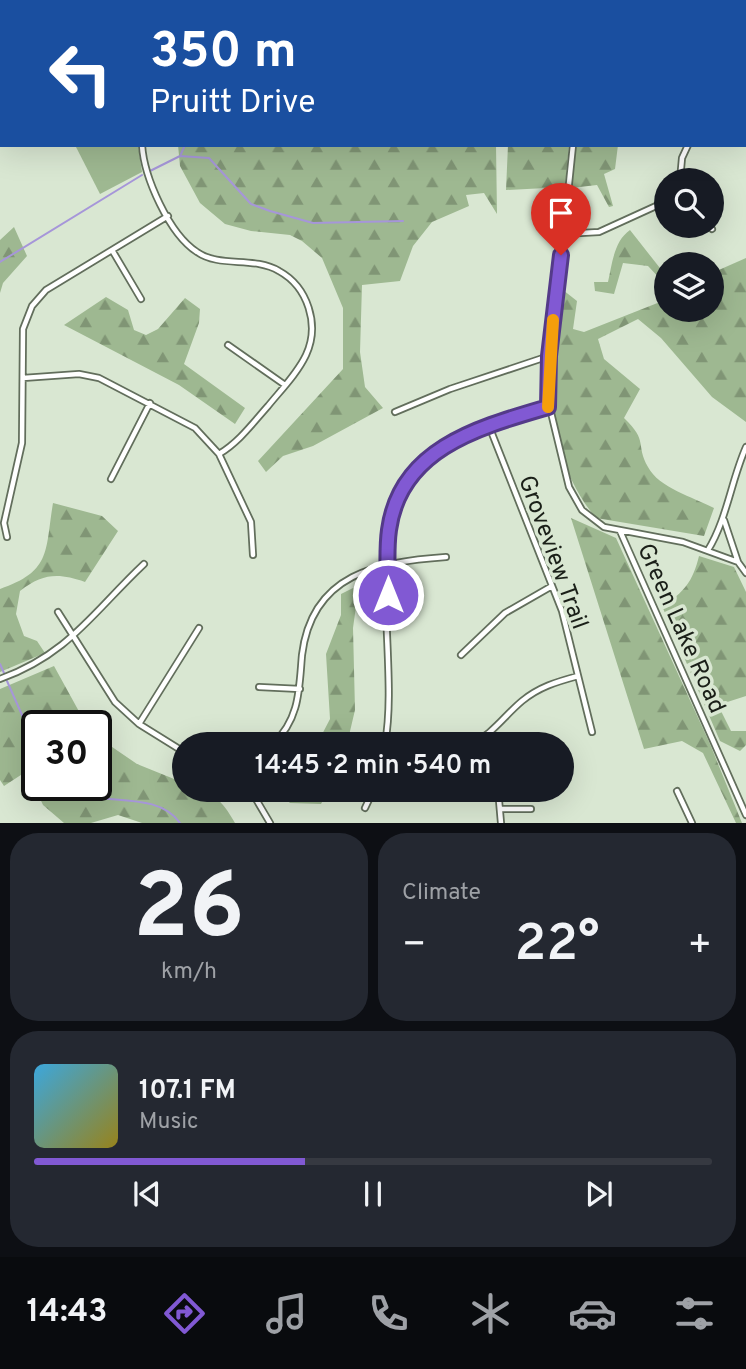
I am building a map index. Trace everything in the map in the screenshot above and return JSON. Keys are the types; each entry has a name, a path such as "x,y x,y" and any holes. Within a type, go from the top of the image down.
{"street":[{"path":"142,147 148,179 184,240 198,253 273,268 300,290 310,314 311,338 305,357 242,436 219,454"},
{"path":"573,147 549,356 548,407 574,498 594,521 620,531 666,538 738,562"},
{"path":"681,168 687,147"},
{"path":"563,233 599,232 654,207"},
{"path":"7,537 4,523 22,443 23,329 35,300 46,290 168,216"},
{"path":"112,250 141,299"},
{"path":"228,345 285,384"},
{"path":"395,412 450,389 549,356"},
{"path":"23,378 89,375 150,403 195,429 219,454 251,522 253,555"},
{"path":"111,479 150,403"},
{"path":"386,732 391,518 410,476 447,443 548,407"},
{"name":"Groveview Trail","path":"489,426 552,586 592,732"},
{"path":"708,550 724,519 733,478 746,447"},
{"path":"724,519 738,562 746,573"},
{"name":"Green Lake Road","path":"620,531 746,815"},
{"path":"282,732 295,713 306,637 317,610 344,581 368,568 388,563 446,557"},
{"path":"0,679 44,660 73,637 144,564"},
{"path":"461,655 505,613 552,586"},
{"path":"58,612 108,694 139,724 172,745"},
{"path":"139,724 199,628"},
{"path":"492,732 522,701 544,685 578,676"},
{"path":"259,687 300,689"},
{"path":"677,790 692,823"},
{"path":"258,802 270,823"},
{"path":"365,808 368,802"},
{"path":"501,802 501,823"},
{"path":"502,809 531,809"}],"green space":[{"path":"76,147 138,147 142,172 100,194"},
{"path":"178,147 496,147 497,214 484,193 466,195 469,206 432,222 413,246 400,281 362,285 360,352 365,387 383,408 313,446 283,456 266,472 258,461 343,369 343,308 322,258 302,241 290,235 251,231 225,224 200,203 180,166"},
{"path":"508,147 569,147 565,187 506,190"},
{"path":"576,147 618,147 615,169 604,174 613,206 609,207 597,185 571,188"},
{"path":"14,227 27,256 3,283 0,293 0,240"},
{"path":"630,230 654,260 654,272 648,266 623,263 614,294 595,291 594,282 608,282 617,247"},
{"path":"746,258 746,422 712,397 661,338 638,319 598,339 604,359 640,389 624,418 639,438 648,467 668,486 714,508 704,536 596,518 578,492 558,438 554,409 556,350 563,290 577,301 573,329 584,332 654,304 654,322 724,322 724,268"},
{"path":"106,297 128,310 134,330 146,335 158,329 185,298 200,309 199,323 184,364 245,408 235,424 179,385 64,325"},
{"path":"53,503 102,516 118,531 85,582 51,576 20,591 16,614 24,636 37,641 45,653 0,672 0,589 17,582 38,567 46,547"},
{"path":"571,518 616,538 710,744 742,823 736,823 703,753 682,741 644,749"},
{"path":"699,556 734,567 746,592 746,696 718,705 731,731 746,731 746,745 740,751 720,741 662,606 686,586 694,573"},
{"path":"359,585 353,628 355,710 350,732 323,732 330,719 326,654 341,615 341,594"},
{"path":"54,666 78,710 21,710 21,775 4,786 0,780 0,689"},
{"path":"112,747 137,764 172,778 172,802 221,802 235,823 142,823 118,815 91,823 64,823 41,801 112,801"},
{"path":"289,802 322,802 321,804"}],"waterway":[{"path":"181,154 184,147"},
{"path":"150,171 180,156 209,158 251,204 270,211 313,223 403,221"},
{"path":"0,262 142,175"},
{"path":"0,664 4,673"},
{"path":"7,681 21,713"},
{"path":"112,799 155,805 169,812 180,823"}],"slow traffic":[{"path":"548,407 553,320"}],"route":[{"path":"388,595 391,518 404,486 418,466 437,450 464,435 548,407 549,356 561,255"}]}
